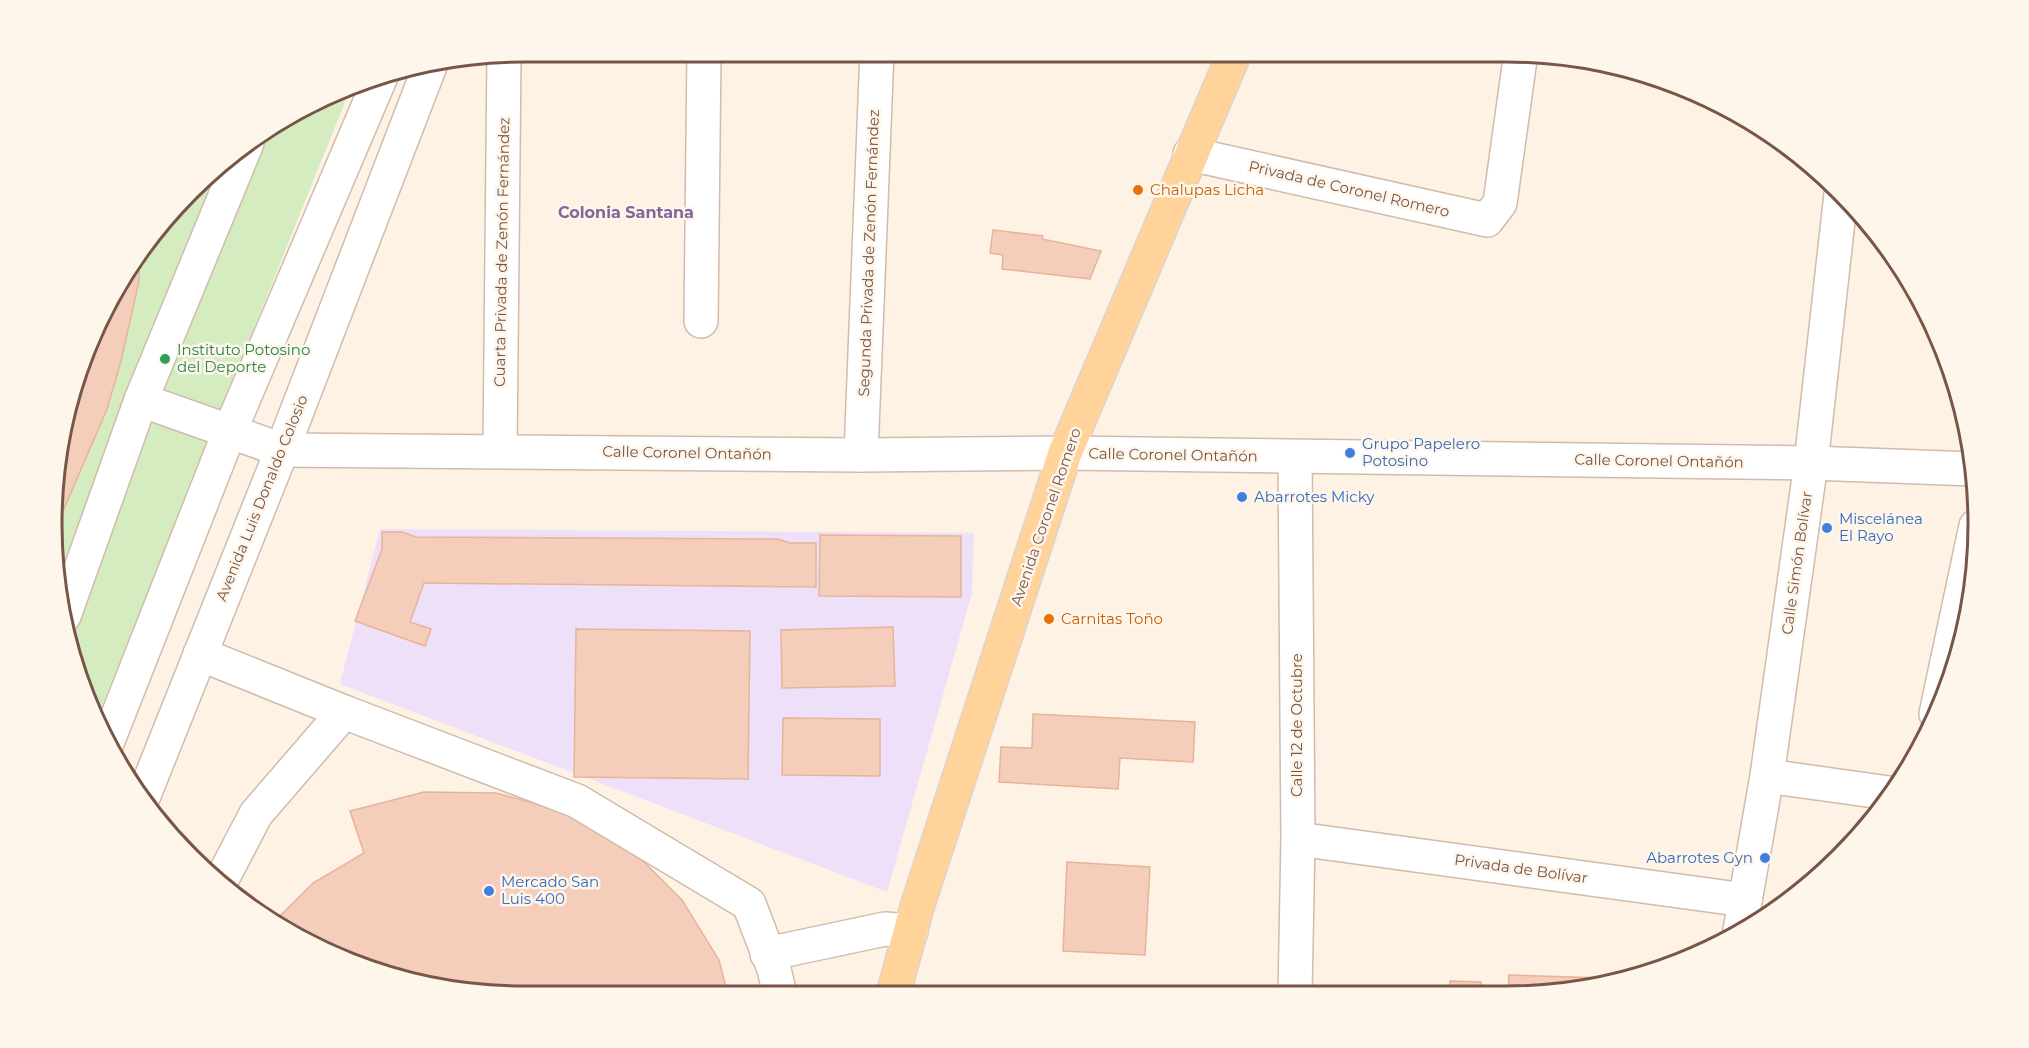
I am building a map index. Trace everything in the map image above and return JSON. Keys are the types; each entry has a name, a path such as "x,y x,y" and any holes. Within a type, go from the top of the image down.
{"main road":[{"name":"Avenida Coronel Romero","path":"896,986 911,931 1065,453 1231,62"}],"street":[{"name":"Cuarta Privada de Zenón Fernández","path":"500,450 504,62"},
{"path":"700,321 704,62"},
{"name":"Segunda Privada de Zenón Fernández","path":"861,455 877,62"},
{"name":"Privada de Coronel Romero","path":"1190,154 1487,220 1500,203 1520,62"},
{"name":"Avenida Luis Donaldo Colosio","path":"146,790 282,450 428,71"},
{"path":"111,733 229,433 378,85"},
{"path":"68,604 141,400 241,158"},
{"name":"Calle Simón Bolívar","path":"1742,915 1767,776 1811,463 1840,205"},
{"name":"Calle Coronel Ontañón","path":"141,400 282,450 500,450 861,455 1065,453 1811,463 1964,469"},
{"name":"Calle 12 de Octubre","path":"1295,457 1298,839 1295,986"},
{"path":"65,584 83,565"},
{"path":"1948,655 1964,581"},
{"path":"200,654 344,712 578,801 749,904 777,986"},
{"path":"224,876 256,814 344,712"},
{"path":"1767,776 1882,792"},
{"name":"Privada de Bolívar","path":"1298,839 1742,915"},
{"path":"767,954 885,929 911,931"}],"shaded area":[{"path":"380,529 974,533 972,593 887,892 340,684"}],"green space":[{"name":"Instituto Potosino del Deporte","path":"347,97 101,709 77,644 65,584 62,554 62,494 70,434 86,375 97,347 109,319 139,267 176,219 197,197 219,176 267,139 319,109"}],"building":[{"path":"993,230 1043,236 1042,239 1101,251 1090,279 1002,269 1003,255 990,253"},
{"path":"139,267 139,281 121,361 107,409 62,513 65,464 70,434 86,375 109,319"},
{"path":"382,532 402,532 416,537 778,539 790,543 816,543 816,587 424,583 410,622 431,629 425,646 355,621 382,549"},
{"path":"820,535 961,536 961,597 819,596"},
{"path":"893,627 895,686 782,688 781,630"},
{"path":"576,629 750,631 748,779 574,777"},
{"path":"1033,714 1195,722 1193,762 1120,758 1118,789 999,782 1001,747 1032,748"},
{"path":"783,718 880,719 880,776 782,775"},
{"name":"Mercado San Luis 400","path":"424,792 496,793 567,812 630,848 682,900 719,960 726,986 494,986 464,983 404,971 319,939 279,917 313,883 364,853 350,811"},
{"path":"1067,862 1150,867 1145,955 1063,951"},
{"path":"1509,975 1596,978 1535,986 1508,986"},
{"path":"1450,981 1481,982 1481,986 1450,986"}],"place":[{"name":"Chalupas Licha","path":"1138,190"},
{"name":"Instituto Potosino del Deporte","path":"165,359"},
{"name":"Grupo Papelero Potosino","path":"1350,453"},
{"name":"Abarrotes Micky","path":"1242,497"},
{"name":"Miscelánea El Rayo","path":"1827,528"},
{"name":"Carnitas Toño","path":"1049,619"},
{"name":"Abarrotes Gyn","path":"1765,858"},
{"name":"Mercado San Luis 400","path":"489,891"}],"district":[{"name":"Colonia Santana","path":"626,212"}]}
